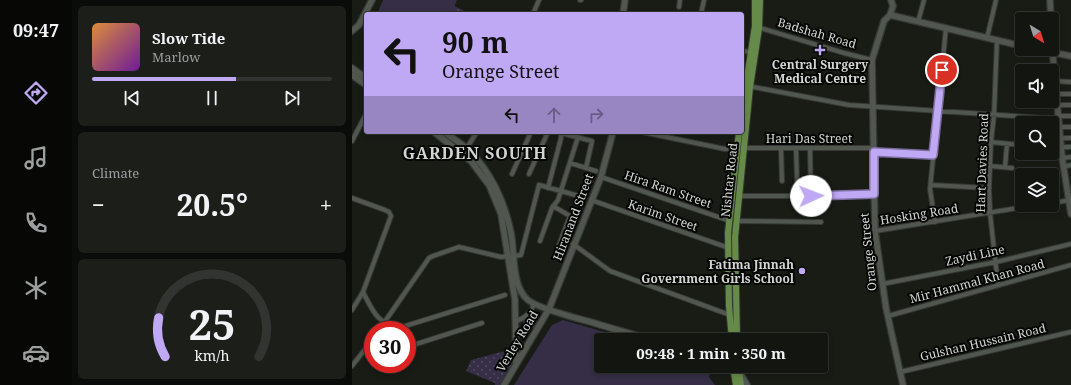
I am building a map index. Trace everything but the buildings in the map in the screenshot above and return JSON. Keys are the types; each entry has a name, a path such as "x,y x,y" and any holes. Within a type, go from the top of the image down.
{"main road":[{"path":"366,12 372,0"},
{"path":"623,12 625,0"},
{"name":"Nishtar Road","path":"744,102 748,86 750,52 757,27 756,0"},
{"name":"Nishtar Road","path":"744,117 760,0"},
{"name":"Orange Street","path":"891,0 893,6 890,14 884,21 872,60 875,231 882,284 903,385"},
{"path":"1050,0 1051,12"},
{"path":"890,14 1015,44"},
{"path":"352,31 359,25 364,15"},
{"path":"1059,54 1071,56"},
{"path":"352,68 364,77"},
{"path":"352,75 364,84"},
{"path":"1059,132 1064,175 1068,185 1071,214"},
{"path":"437,134 471,161 489,185 501,214 516,276 521,292 525,297 534,304 629,333"},
{"path":"447,134 466,149 486,172 502,203 512,233 511,256 516,321 516,364"},
{"name":"Hiranand Street","path":"549,309 600,177 612,134"},
{"name":"Nishtar Road","path":"737,333 735,237 733,221 739,196 739,134"},
{"name":"Nishtar Road","path":"731,333 729,248 742,134"},
{"name":"Verley Road","path":"504,385 549,309"},
{"path":"736,373 736,385"},
{"path":"738,373 741,385"},
{"path":"740,373 747,385"}],"street":[{"path":"534,12 539,0"},
{"path":"679,7 680,0"},
{"path":"701,12 704,0"},
{"path":"918,22 924,0"},
{"path":"987,38 996,0"},
{"name":"Badshah Road","path":"757,27 872,60"},
{"path":"935,222 931,185 946,28"},
{"name":"Hart Davies Road","path":"996,40 994,115 989,188 990,213 998,285"},
{"path":"744,51 750,52"},
{"path":"1059,81 1071,82"},
{"path":"748,86 843,104 1026,116"},
{"path":"1059,94 1071,94"},
{"path":"1059,105 1071,105"},
{"path":"1059,117 1071,116"},
{"path":"352,142 364,118"},
{"path":"1059,127 1071,127"},
{"path":"466,149 476,134"},
{"path":"512,174 530,134"},
{"path":"529,174 547,134"},
{"path":"548,188 561,134"},
{"path":"568,134 592,141 586,168"},
{"name":"Hari Das Street","path":"652,134 725,149 810,148 874,150 933,155"},
{"path":"540,241 553,206 558,200 578,137"},
{"path":"1060,138 1071,138"},
{"path":"991,142 1015,145"},
{"path":"1005,167 1007,144"},
{"path":"1061,147 1071,147"},
{"path":"781,148 782,181"},
{"path":"796,148 796,180"},
{"path":"810,148 811,196"},
{"path":"1062,158 1071,157"},
{"path":"570,163 596,171"},
{"path":"1063,166 1071,165"},
{"path":"990,166 1012,168"},
{"path":"1064,175 1071,174"},
{"name":"Hira Ram Street","path":"600,177 733,221 821,222"},
{"path":"385,321 429,258 433,256 459,247 501,257 521,255 539,185 579,196"},
{"path":"931,185 989,188"},
{"path":"739,196 874,194"},
{"path":"352,198 389,212 391,216 363,292 352,309"},
{"name":"Karim Street","path":"591,200 729,248"},
{"path":"1059,202 1070,200"},
{"path":"553,206 570,216 558,248"},
{"name":"Hosking Road","path":"875,231 1015,209"},
{"path":"573,244 610,271 730,315"},
{"name":"Zaydi Line","path":"882,284 996,262 1071,244"},
{"name":"Mir Hammal Khan Road","path":"888,316 1071,265"},
{"path":"363,292 374,312 382,321"},
{"path":"416,323 505,295"},
{"path":"516,321 526,317 534,304"},
{"path":"416,344 482,323"},
{"name":"Gulshan Hussain Road","path":"900,372 1071,332"},
{"path":"352,366 364,351"}],"shaded area":[{"path":"383,0 457,0 452,12 378,12"},
{"path":"454,6 468,12 452,12"},
{"path":"530,314 535,316 537,321 535,326 530,328 525,326 523,321 525,316"},
{"path":"563,320 608,333 594,333 594,373 710,373 709,377 715,385 514,385 552,325"},
{"path":"516,348 516,364 504,385 495,385 495,383 466,371 471,360"}],"place":[{"name":"Central Surgery Medical Centre","path":"820,50"},
{"name":"Fatima Jinnah Government Girls School","path":"802,271"}],"district":[{"name":"GARDEN SOUTH","path":"475,153"}],"route":[{"path":"811,196 874,194 874,152 933,155 942,70"}]}
